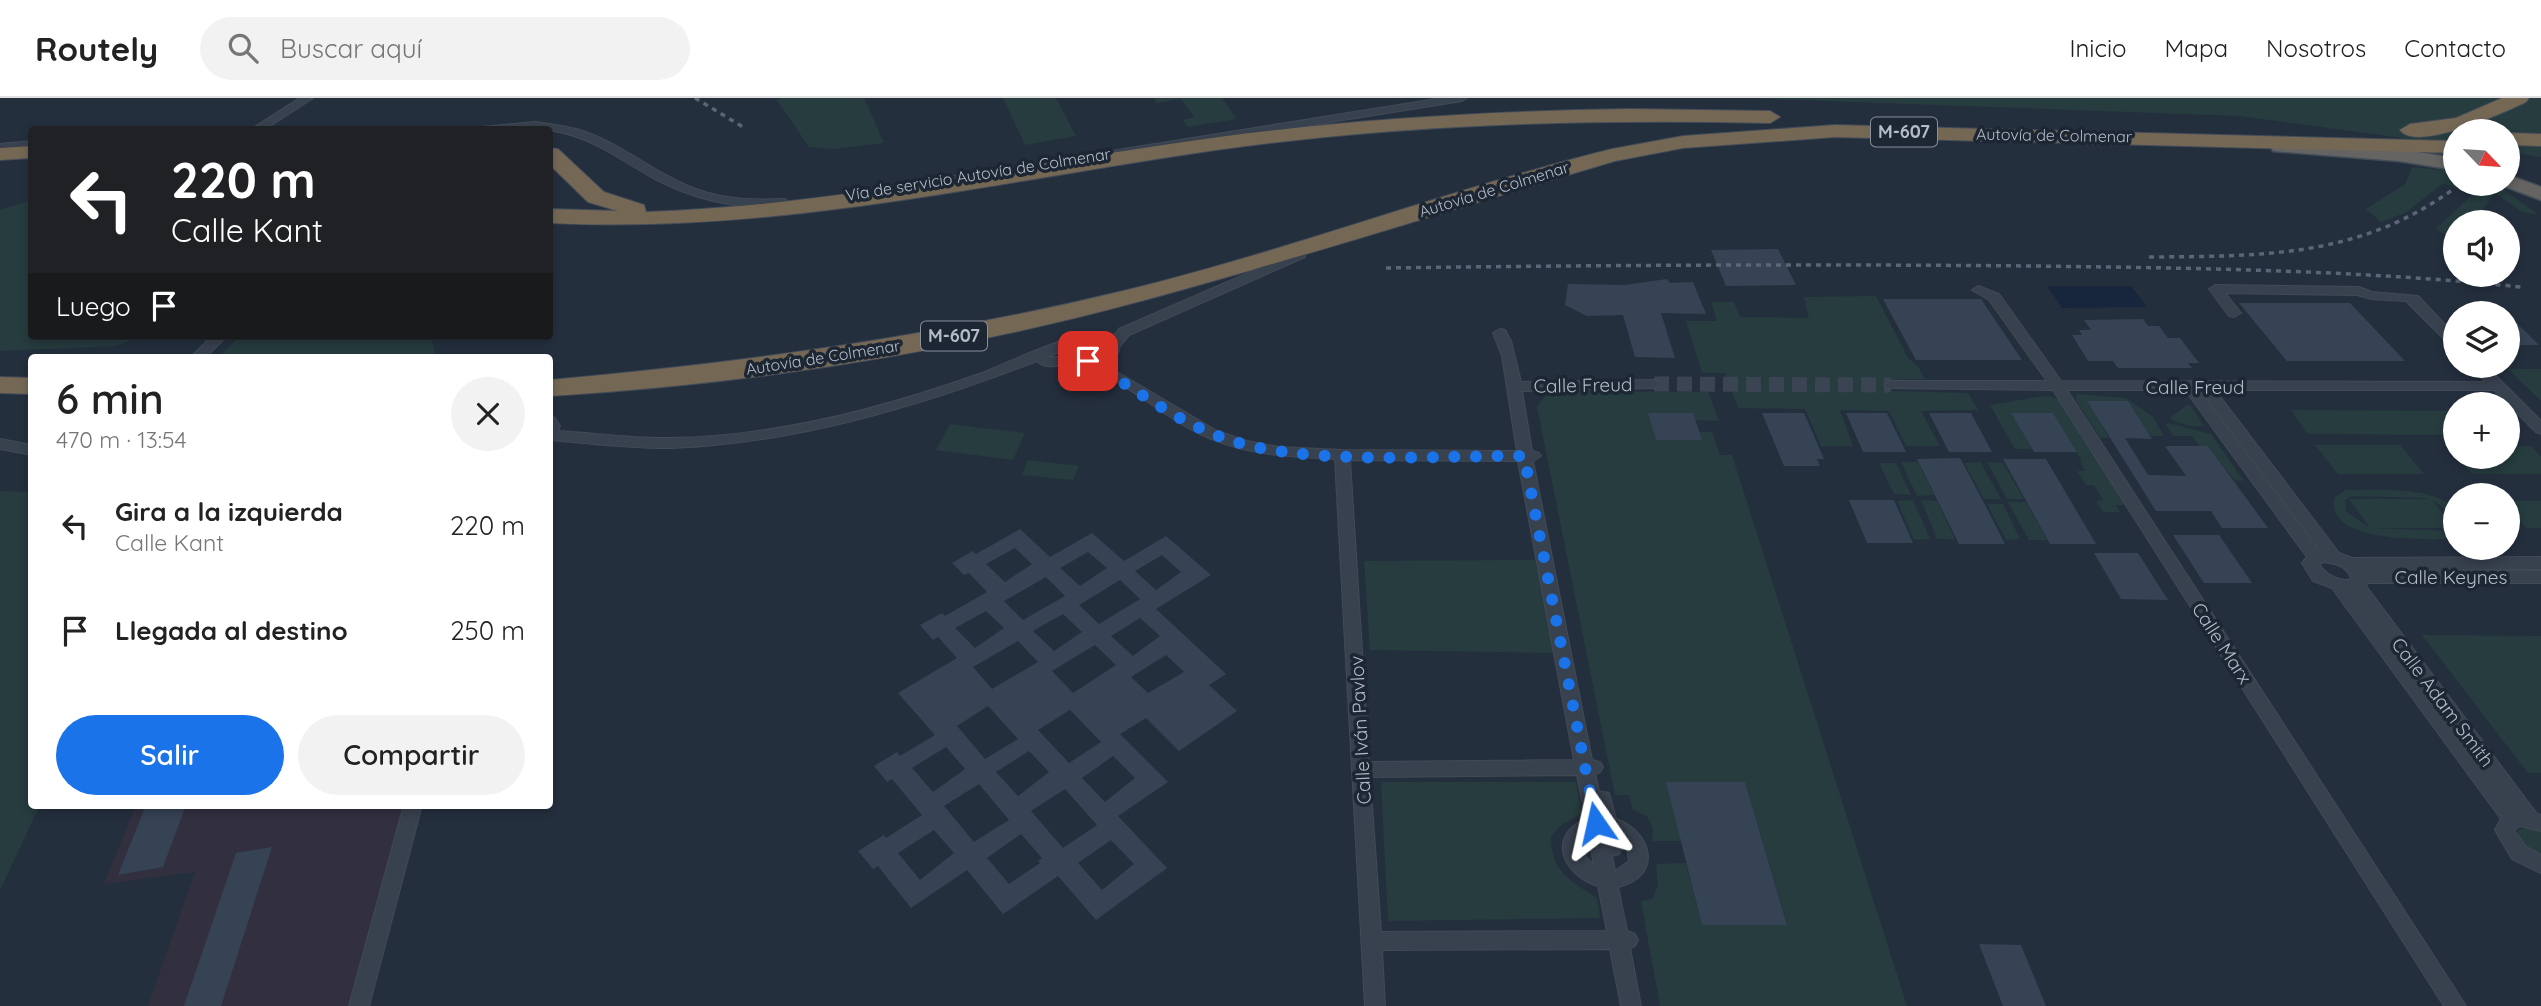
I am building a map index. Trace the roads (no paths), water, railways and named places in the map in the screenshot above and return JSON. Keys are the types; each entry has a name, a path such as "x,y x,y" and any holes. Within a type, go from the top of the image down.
{"highway":[{"path":"2151,127 2226,125 2437,128 2470,121 2519,98"},
{"name":"Autovía de Colmenar","path":"553,216 666,220 787,212 945,190 1216,144 1439,121 1624,114 2443,137"},
{"name":"Autovía de Colmenar","path":"553,388 717,373 850,354 972,332 1132,296 1564,168 1683,142 1761,134 1835,131 2443,147"},
{"path":"2126,137 2399,155 2443,162"},
{"path":"2520,139 2541,140"},
{"path":"2520,149 2541,150"},
{"path":"0,154 28,152"},
{"path":"553,157 596,197 643,212 787,212"},
{"path":"2520,186 2541,194"},
{"path":"0,385 28,386"}],"street":[{"path":"262,126 308,98"},
{"name":"Vía de servicio Autovía de Colmenar","path":"553,126 567,128 684,189 761,203 801,203 1462,98"},
{"path":"0,147 28,144"},
{"path":"553,434 670,443 772,434 881,409 1049,359 1083,360 1111,350 1124,332 1348,233"},
{"path":"2234,313 2215,289 2359,291 2366,295 2406,296 2413,299 2443,330"},
{"name":"Calle Marx","path":"1978,290 1994,297 2057,386 2456,1006"},
{"path":"1500,333 1504,337 1518,387 1529,456 1613,880 1632,1006"},
{"path":"993,374 1095,336 1107,338 1113,376"},
{"path":"201,354 216,340"},
{"path":"1074,344 1072,352 1083,360 1212,434 1279,452 1529,456"},
{"path":"2490,378 2541,429"},
{"name":"Calle Freud","path":"1518,387 1654,384"},
{"name":"Calle Freud","path":"1891,385 2198,388 2498,386"},
{"path":"2198,388 2333,557"},
{"path":"2198,388 2315,557"},
{"path":"0,444 28,443"},
{"path":"0,444 28,449"},
{"name":"Calle Iván Pavlov","path":"1342,455 1375,1006"},
{"path":"2315,557 2333,557 2349,564 2352,583 2314,573 2311,563 2315,557"},
{"name":"Calle Keynes","path":"2349,564 2541,563"},
{"name":"Calle Keynes","path":"2352,583 2541,577"},
{"name":"Calle Adam Smith","path":"2352,583 2527,821"},
{"path":"1362,770 1591,768"},
{"path":"359,1006 412,809"},
{"path":"2527,821 2504,826 2506,838 2519,853 2541,865"},
{"path":"1602,823 1633,839 1639,856 1633,871 1613,880 1588,874 1580,867 1571,851 1571,843 1579,829 1602,823"},
{"path":"1371,941 1624,940"},
{"path":"1624,940 1643,1006"}],"water":[{"path":"2047,286 2131,286 2147,307 2062,308"}],"tunnel":[{"path":"1654,384 1891,385"}],"railway":[{"path":"695,98 743,127"},
{"path":"2149,257 2231,256 2309,248 2383,228 2419,211 2443,196"},
{"path":"1386,268 1789,265 2154,268 2338,273 2521,287"}]}
